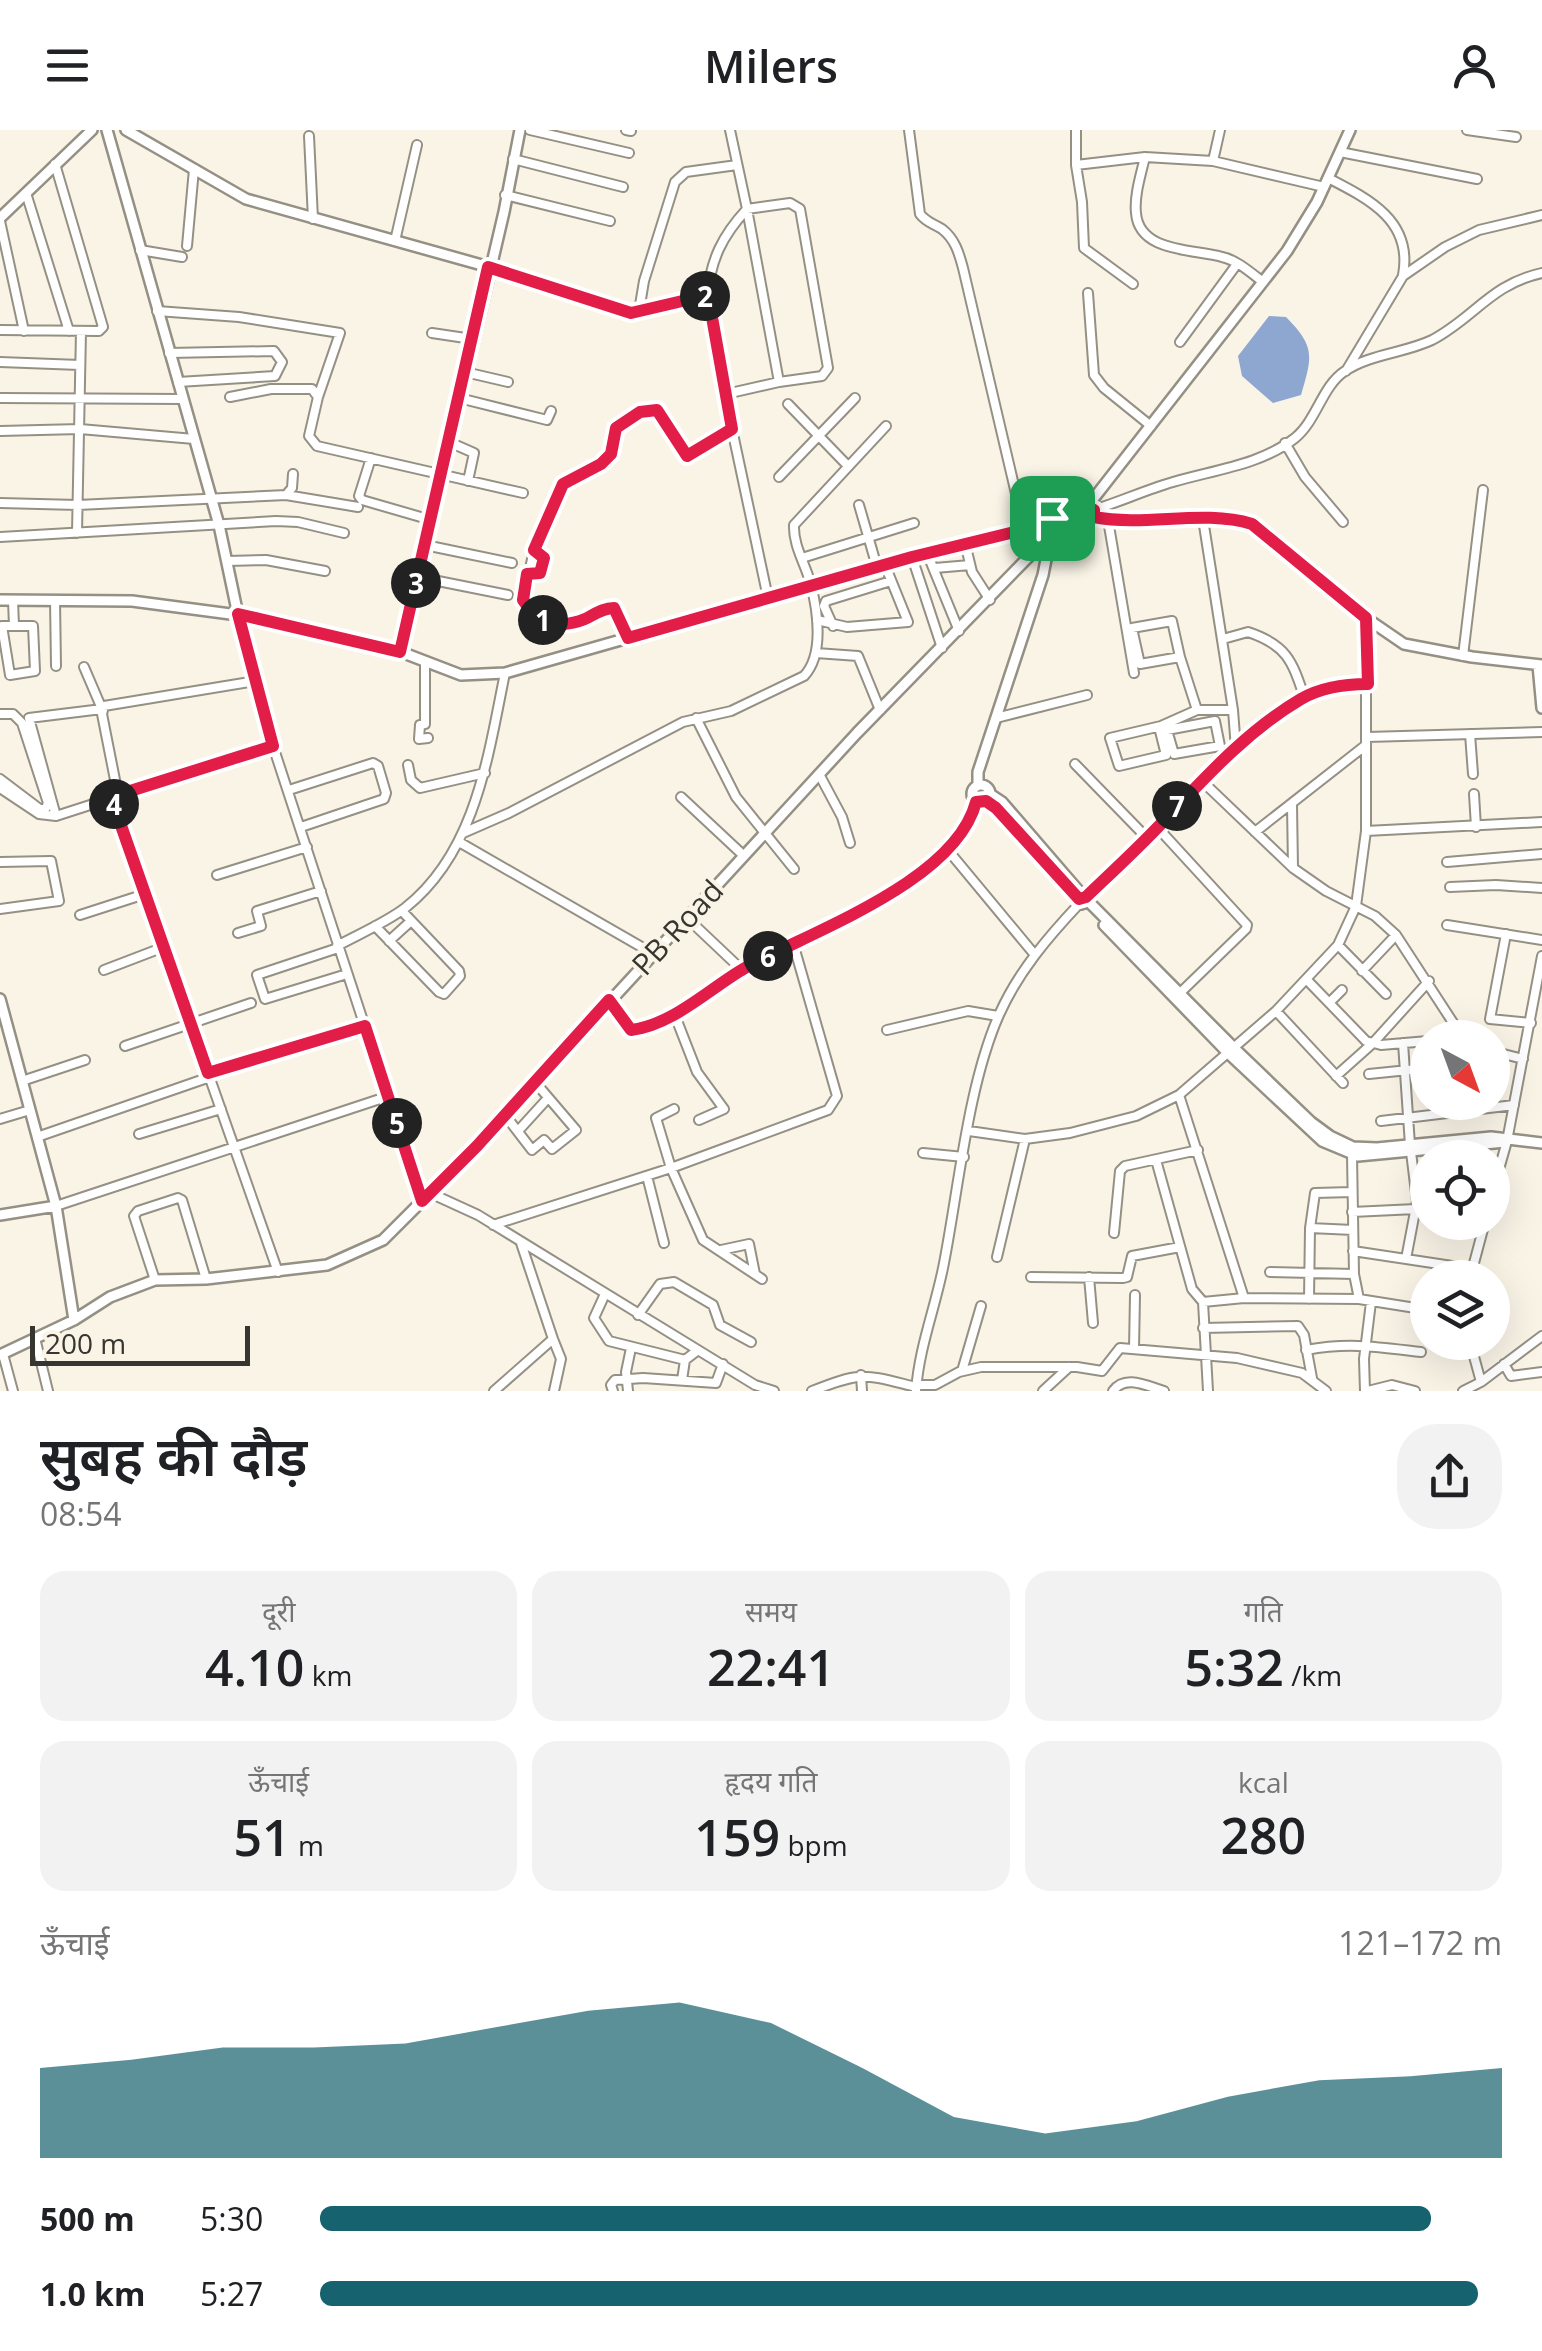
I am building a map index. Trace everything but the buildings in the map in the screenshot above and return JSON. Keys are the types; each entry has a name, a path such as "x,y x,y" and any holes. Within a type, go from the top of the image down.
{"street":[{"path":"24,331 0,219 92,130"},
{"path":"108,130 219,525 273,746 422,1201"},
{"path":"126,130 246,199 488,267 631,313 708,295"},
{"path":"400,652 520,130"},
{"path":"530,130 628,152"},
{"path":"730,130 779,382"},
{"path":"909,130 920,214 924,221 952,239 964,268 1024,528"},
{"path":"1076,130 1084,248 1133,284"},
{"path":"1213,161 1220,130"},
{"path":"1039,526 1041,537 1048,539 1092,511 1150,426 1287,252 1350,130"},
{"path":"1468,130 1516,137"},
{"path":"308,136 314,220"},
{"path":"394,242 417,145"},
{"path":"1340,152 1477,179"},
{"path":"0,600 132,601 238,614 400,652 461,675 505,673 912,557 1092,511 1160,485 1253,461 1285,443 1312,419 1403,276 1404,245 1381,209 1372,200 1326,182 1213,161 1144,157 1076,166"},
{"path":"1144,157 1135,210 1146,234 1174,248 1226,257 1263,282"},
{"path":"513,159 623,187"},
{"path":"0,330 99,331 102,322 55,164"},
{"path":"638,311 644,280 676,182 686,172 737,165"},
{"path":"187,246 194,169"},
{"path":"26,193 69,331"},
{"path":"505,196 610,221"},
{"path":"726,394 822,376 828,368 800,209 790,204 747,209 722,242 710,268 708,295 732,429 768,598"},
{"path":"1403,276 1479,230 1542,216"},
{"path":"140,250 182,257"},
{"path":"1180,342 1236,264"},
{"path":"1346,370 1435,338 1490,294 1523,277 1542,273"},
{"path":"1088,292 1094,375 1150,426"},
{"path":"157,311 239,317 340,333 318,397 309,436 312,442 524,492"},
{"path":"78,533 81,331"},
{"path":"432,333 472,339"},
{"path":"170,353 274,352 282,362 276,376 178,382"},
{"path":"0,362 80,365"},
{"path":"464,372 508,382"},
{"path":"230,397 290,388 312,389 318,397"},
{"path":"0,398 182,399"},
{"path":"459,398 546,420 551,412"},
{"path":"779,477 855,398"},
{"path":"788,404 848,466"},
{"path":"628,638 614,608 560,625 535,618 523,600 534,550 563,484 601,464 611,454 616,428 640,412 657,410 687,456 732,429"},
{"path":"461,837 683,722 731,711 804,676 812,668 816,653 817,620 812,586 794,525 886,426"},
{"path":"0,431 80,429 194,439"},
{"path":"448,442 474,453 468,480"},
{"path":"1285,443 1305,477 1343,522"},
{"path":"371,458 362,500 431,520"},
{"path":"286,495 292,488 293,474"},
{"path":"1463,656 1483,490"},
{"path":"0,503 78,504 286,495 358,507"},
{"path":"817,620 833,626 908,622 868,538 859,505"},
{"path":"1092,511 1108,520 1129,523 1231,518 1252,524 1366,618 1404,644 1540,665 1542,708"},
{"path":"1203,519 1236,749"},
{"path":"1108,520 1134,673"},
{"path":"0,537 298,522 344,533"},
{"path":"802,558 914,524"},
{"path":"1048,539 1043,575 978,772 978,785 972,791 984,799 1002,802 1083,900 1232,1052 1324,1136 1352,1155 1410,1149"},
{"name":"PB Road","path":"1,1354 74,1320 110,1298 156,1280 206,1279 327,1265 383,1240 505,1115 819,774 1048,539"},
{"path":"965,543 970,564 990,600"},
{"path":"425,544 512,562"},
{"path":"527,574 544,569 544,558 534,550"},
{"path":"927,553 959,631"},
{"path":"912,557 942,648"},
{"path":"227,561 266,560 325,571"},
{"path":"935,568 970,564"},
{"path":"418,577 508,596"},
{"path":"833,626 824,606 826,601 891,581"},
{"path":"13,600 14,626"},
{"path":"55,600 56,666"},
{"path":"969,1131 1025,1138 1070,1133 1136,1116 1179,1096 1276,1011 1338,945 1356,906 1366,831 1366,618"},
{"path":"1180,657 1140,664 1132,628 1172,621 1197,710"},
{"path":"2,626 14,626 33,626 35,671 10,676 2,626"},
{"path":"1223,638 1248,632 1280,648 1292,660 1304,696"},
{"path":"816,653 858,656 880,710"},
{"path":"425,662 425,724 420,724 419,739 428,738"},
{"path":"84,667 102,710 115,796 145,894 278,1272"},
{"path":"347,974 265,999 258,975 338,947 402,910 436,877 461,837 486,773 505,673"},
{"path":"56,816 28,718 102,710 108,703 256,681"},
{"path":"916,1388 983,1055 998,1016 1035,954 1083,900 1236,749 1304,696 1342,684 1368,684"},
{"path":"996,718 1087,696"},
{"path":"1159,727 1166,755 1120,766 1110,738 1159,727 1197,710 1234,714"},
{"path":"0,714 13,714 22,723 48,802 46,808 41,810 0,780"},
{"path":"1216,721 1220,746 1174,754 1168,730 1234,714"},
{"path":"696,718 736,797 794,869"},
{"path":"1254,832 1292,805 1366,741 1542,732"},
{"path":"1470,734 1472,774"},
{"path":"0,788 39,814 56,816 273,746"},
{"path":"289,790 372,763 378,766 386,793 384,799 301,828"},
{"path":"1075,764 1147,838"},
{"path":"408,765 411,780 420,788 486,773"},
{"path":"819,774 842,817 850,842"},
{"path":"1201,780 1293,868 1326,891 1375,916 1396,935 1453,1020"},
{"path":"609,1000 631,1030 646,1027 742,970 874,903 946,850 984,799 986,786 978,785"},
{"path":"1474,794 1476,826"},
{"path":"681,797 744,855"},
{"path":"1292,805 1293,868"},
{"path":"1366,831 1542,822"},
{"path":"1158,828 1247,925 1181,992"},
{"path":"461,837 652,953"},
{"path":"217,875 307,847"},
{"path":"946,850 1035,954"},
{"path":"1447,862 1542,854"},
{"path":"0,862 52,860 59,901 0,909"},
{"path":"1495,860 1496,885"},
{"path":"1450,887 1542,888"},
{"path":"238,933 261,926 257,911 321,891"},
{"path":"80,915 145,894"},
{"path":"1083,900 1181,992 1232,1052"},
{"path":"374,926 444,994 460,976 459,971 402,910"},
{"path":"686,917 742,970"},
{"path":"389,941 411,921"},
{"path":"1447,925 1542,940"},
{"path":"1506,934 1490,1019 1531,1023"},
{"path":"1362,971 1396,935"},
{"path":"493,1224 671,1168 834,1105 837,1096 793,943"},
{"path":"1338,945 1386,994"},
{"path":"104,970 164,948"},
{"path":"1508,1140 1542,956"},
{"path":"1307,980 1366,1041 1410,1042"},
{"path":"1276,1011 1340,1080 1429,981"},
{"path":"1330,1002 1342,990"},
{"path":"0,999 56,1206 74,1320"},
{"path":"125,1046 251,1003"},
{"path":"888,1030 968,1010 998,1016"},
{"path":"674,1013 697,1072 724,1109 699,1120"},
{"path":"37,1138 209,1075 365,1026"},
{"path":"1529,1034 1542,1036"},
{"path":"1403,1043 1410,1149"},
{"path":"1510,1056 1523,1059"},
{"path":"22,1082 85,1060"},
{"path":"1369,1074 1410,1071"},
{"path":"505,1115 532,1150 544,1140 552,1149 576,1130 535,1082"},
{"path":"0,1216 56,1206 388,1096"},
{"path":"1179,1096 1244,1298"},
{"path":"518,1131 548,1098"},
{"path":"1381,1121 1514,1106"},
{"path":"139,1134 221,1109"},
{"path":"674,1109 656,1118 671,1168 703,1240 758,1276 749,1244 720,1250"},
{"path":"0,1119 30,1110"},
{"path":"1324,1136 1353,1147 1410,1149"},
{"path":"997,1257 1025,1138"},
{"path":"1471,1140 1501,1140"},
{"path":"1510,1142 1542,1144"},
{"path":"1114,1233 1120,1171 1125,1166 1198,1150"},
{"path":"923,1153 964,1157"},
{"path":"1352,1155 1358,1299"},
{"path":"1156,1160 1192,1289 1203,1302 1208,1391"},
{"path":"646,1176 664,1243"},
{"path":"1310,1299 1308,1272 1314,1193 1352,1192"},
{"path":"430,1193 493,1224 756,1388 774,1391"},
{"path":"156,1280 134,1216 138,1211 178,1198 182,1200 206,1279"},
{"path":"1352,1212 1410,1210"},
{"path":"1310,1228 1353,1230"},
{"path":"1406,1258 1410,1239"},
{"path":"521,1243 561,1359 554,1391"},
{"path":"1031,1277 1123,1278 1128,1275 1132,1256 1180,1247"},
{"path":"1354,1251 1415,1260"},
{"path":"1270,1272 1354,1274"},
{"path":"1090,1277 1094,1323"},
{"path":"638,1316 660,1284 674,1282 713,1305 717,1322 724,1329 751,1342"},
{"path":"605,1294 594,1311 596,1325 609,1341 685,1360"},
{"path":"1134,1348 1135,1294"},
{"path":"1203,1302 1244,1298 1358,1299 1410,1307"},
{"path":"1371,1302 1365,1344 1366,1391 1392,1385 1415,1391"},
{"path":"962,1371 981,1306"},
{"path":"1203,1328 1298,1326 1304,1334 1312,1378"},
{"path":"1462,1391 1481,1382 1542,1336"},
{"path":"35,1338 48,1391"},
{"path":"494,1391 553,1338"},
{"path":"1306,1350 1341,1343 1410,1351"},
{"path":"628,1391 631,1348"},
{"path":"1102,1371 1120,1348 1134,1348 1237,1358 1312,1378 1326,1391"},
{"path":"685,1360 698,1350"},
{"path":"1,1354 13,1391"},
{"path":"685,1360 688,1384"},
{"path":"1475,1360 1481,1382"},
{"path":"613,1391 613,1381 626,1379 716,1383 723,1364"},
{"path":"1504,1364 1511,1376 1542,1372"},
{"path":"812,1391 837,1379 861,1375 916,1388 940,1384 962,1371 981,1367 1070,1367 1102,1371 1164,1391"},
{"path":"1043,1391 1070,1367"},
{"path":"861,1375 862,1391"},
{"path":"1113,1391 1127,1381"}],"water":[{"path":"1269,316 1286,317 1303,336 1309,353 1301,395 1273,403 1242,376 1238,356"}],"route":[{"path":"488,267 631,313 708,295 732,429 687,456 657,410 640,412 616,428 611,454 601,464 574,475 554,497 534,550 544,558 544,569 532,576 527,574 523,600 535,618 560,625 614,608 628,638 912,557 1039,526 1052,518 1087,507 1094,510 1094,517 1129,523 1231,518 1252,524 1366,618 1368,684 1342,684 1304,696 1201,780 1086,897 1079,899 996,808 986,801 976,802 952,844 926,868 874,903 742,970 674,1013 631,1030 609,1000 422,1201 365,1026 208,1073 111,797 273,746 238,614 400,652 488,267"}]}
